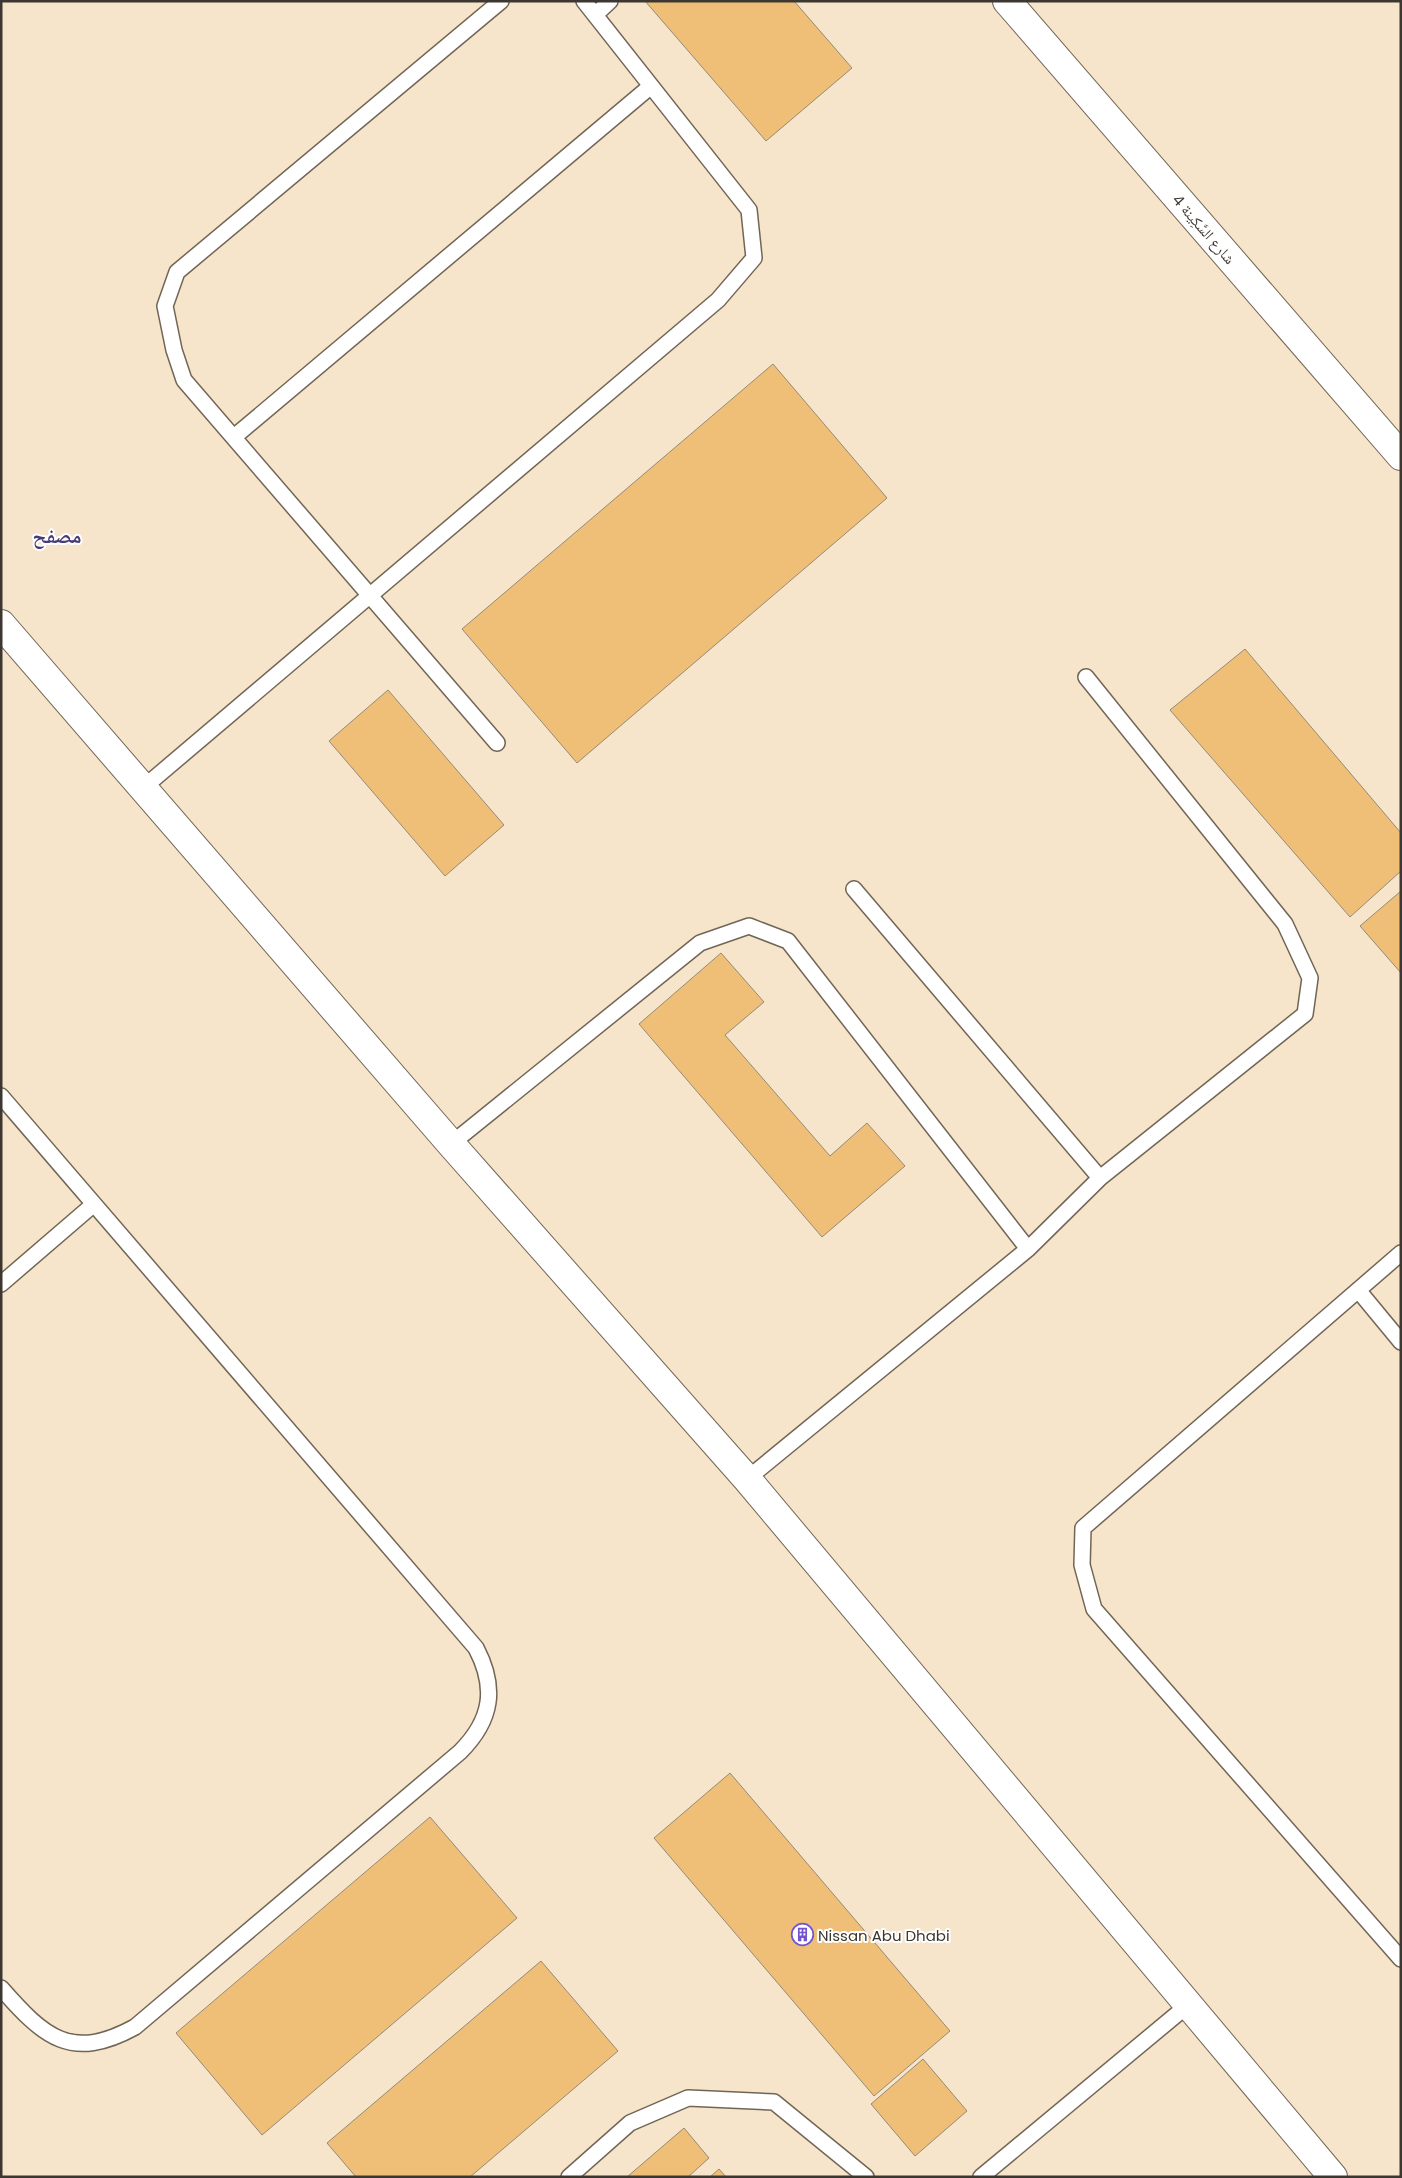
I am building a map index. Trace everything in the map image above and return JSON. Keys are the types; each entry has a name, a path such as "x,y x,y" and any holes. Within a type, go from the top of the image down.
{"street":[{"name":"شارع السَّكِينة 4","path":"1006,1 1401,456"},
{"path":"1,624 451,1144 747,1479 1333,2177"}],"lane":[{"path":"497,743 184,380 174,350 165,306 177,272 501,1"},
{"path":"143,788 718,300 754,258 749,210 584,1"},
{"path":"595,15 610,1"},
{"path":"234,437 651,86"},
{"path":"747,1479 1028,1249 1100,1178 1306,1014 1310,978 1285,924 1086,676"},
{"path":"854,888 1100,1178"},
{"path":"451,1144 700,943 749,926 788,942 1028,1249"},
{"path":"1,1096 476,1648 485,1665 489,1684 488,1703 483,1722 474,1739 135,2027 115,2038 93,2043 70,2042 49,2034 30,2021 1,1988"},
{"path":"1,1284 94,1204"},
{"path":"1401,1253 1083,1528 1082,1565 1094,1609 1401,1959"},
{"path":"1358,1290 1401,1342"},
{"path":"982,2177 1188,2005"},
{"path":"570,2177 630,2122 688,2098 774,2102 866,2177"}],"shaded area":[{"path":"1,1 1401,1 1401,2177 1,2177"}],"building":[{"path":"645,1 794,1 852,68 766,141"},
{"path":"773,364 887,498 577,763 462,629"},
{"path":"1245,649 1401,833 1401,871 1350,917 1170,710"},
{"path":"388,690 504,825 445,876 329,741"},
{"path":"1401,891 1401,973 1360,926"},
{"path":"721,953 764,1002 725,1035 830,1156 867,1123 905,1166 822,1237 639,1024"},
{"name":"Nissan Abu Dhabi","path":"730,1773 950,2031 874,2096 654,1838"},
{"path":"430,1817 517,1918 262,2135 176,2033"},
{"path":"541,1961 618,2051 470,2177 356,2177 327,2143"},
{"path":"923,2059 967,2111 915,2156 871,2104"},
{"path":"684,2128 709,2158 688,2177 627,2177"},
{"path":"719,2169 726,2177 710,2177"}],"place":[{"name":"Nissan Abu Dhabi","path":"802,1935"}],"district":[{"name":"مصفح","path":"57,536"}]}
